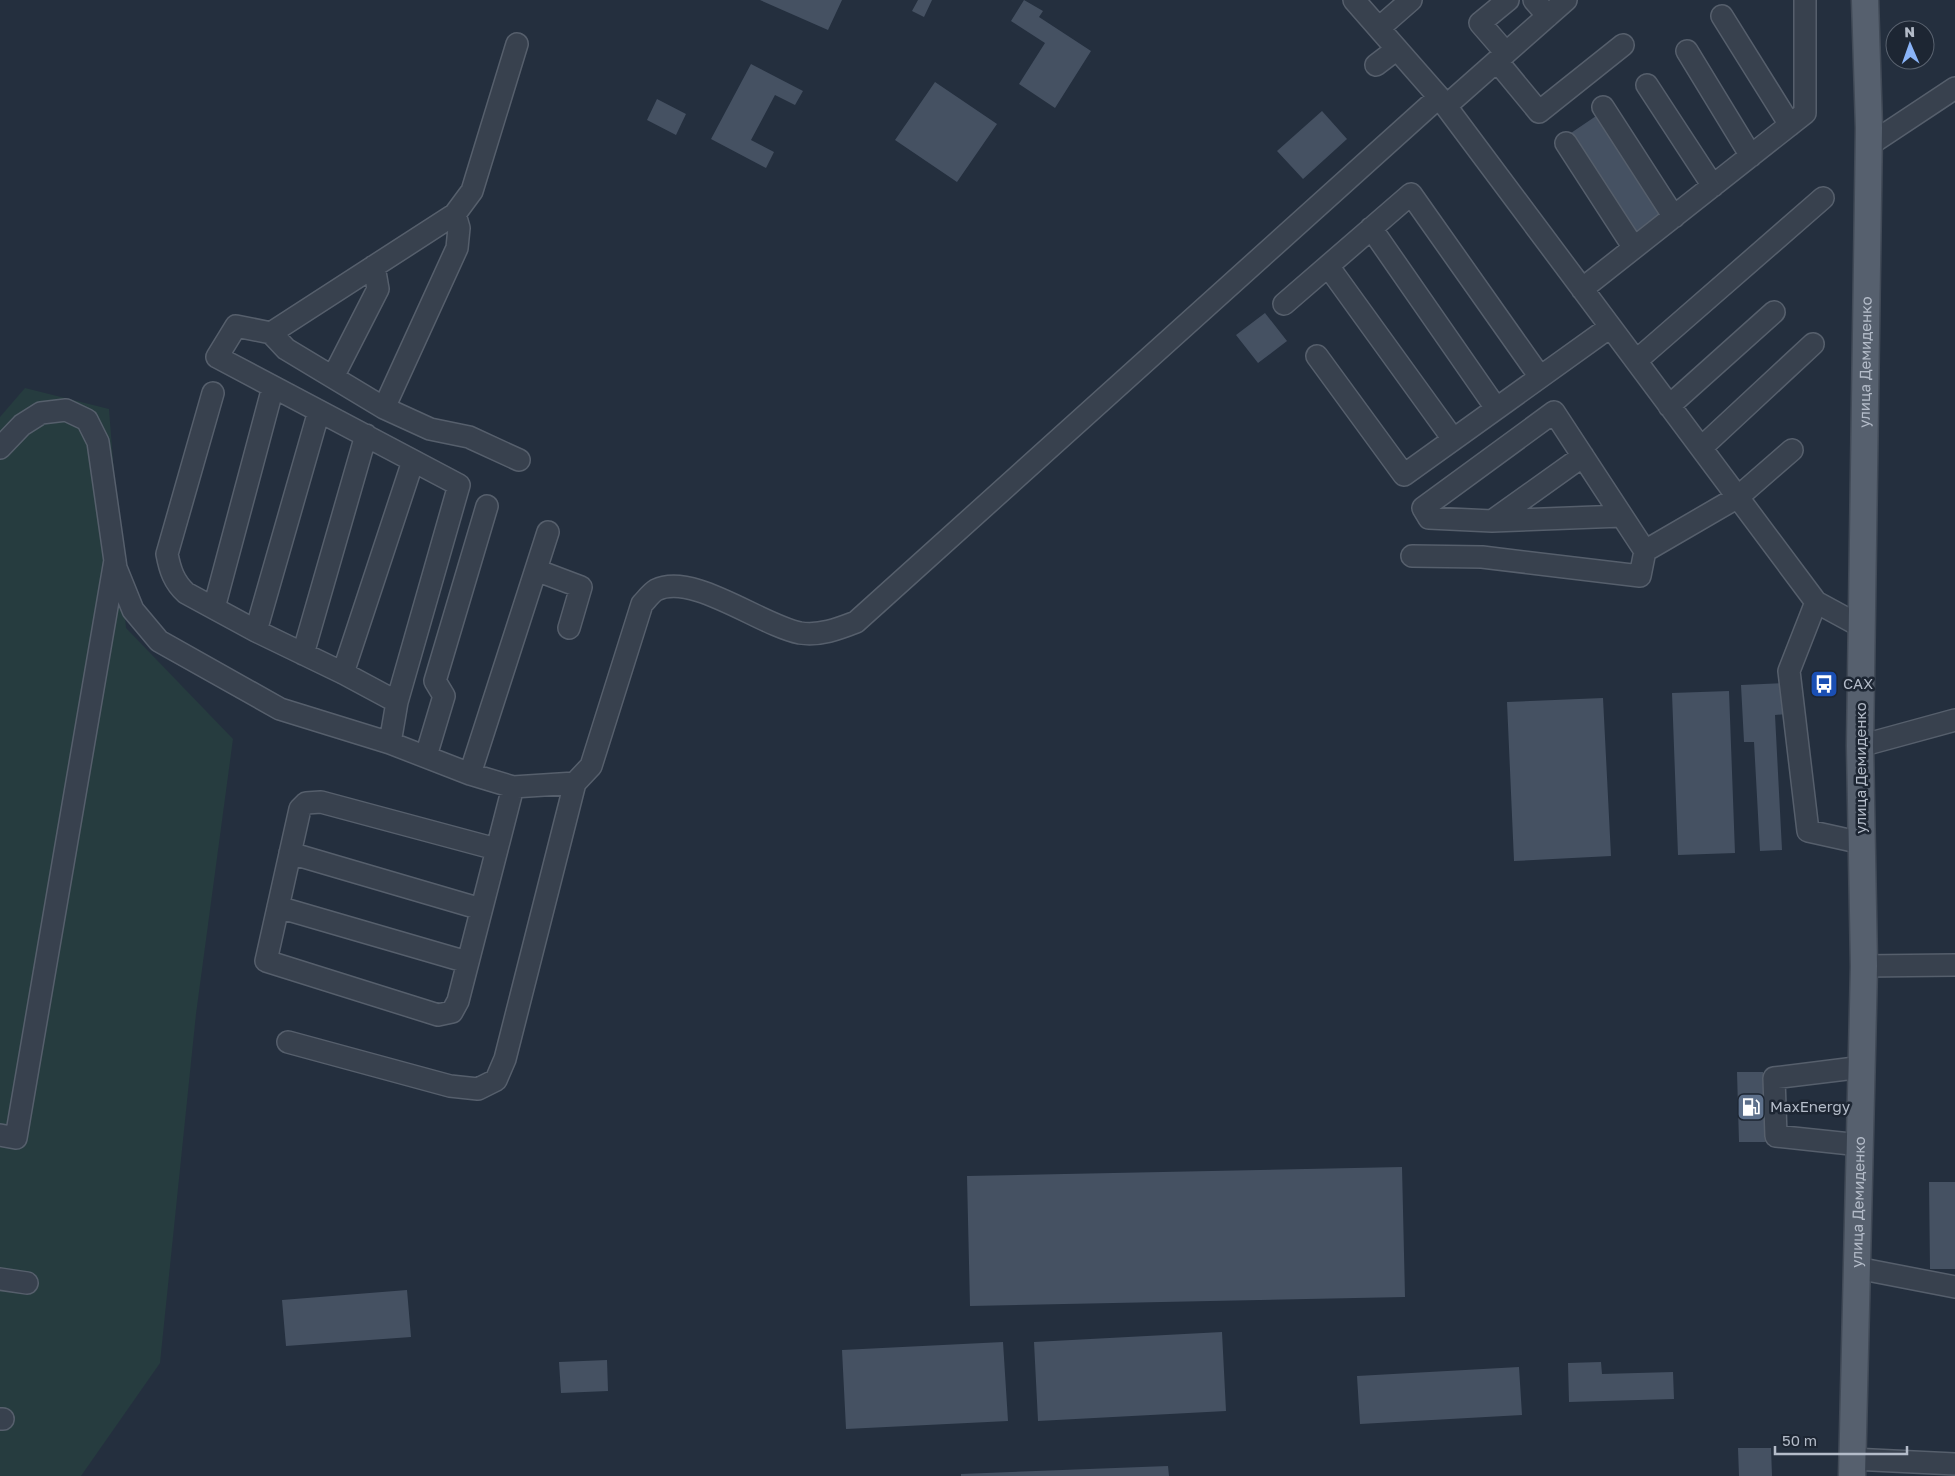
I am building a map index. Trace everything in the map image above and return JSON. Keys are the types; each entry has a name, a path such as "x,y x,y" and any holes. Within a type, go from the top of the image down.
{"main road":[{"name":"улица Демиденко","path":"1852,1468 1864,966 1860,746 1869,145 1865,0"}],"street":[{"path":"1354,0 1442,102 1816,602 1862,627"},
{"path":"1379,28 1411,0"},
{"path":"1508,0 1480,23 1539,112 1623,44"},
{"path":"1534,0 1548,16"},
{"path":"288,1042 450,1086 478,1089 496,1080 505,1059 574,783 591,766 642,604 655,590 673,586 692,587 778,626 801,633 830,632 856,622 1442,102 1502,57 1566,0"},
{"path":"1582,289 1805,113 1805,0"},
{"path":"1722,16 1790,125"},
{"path":"270,332 455,214 472,191 517,44"},
{"path":"1376,66 1397,49"},
{"path":"1687,51 1751,156"},
{"path":"1647,84 1713,186"},
{"path":"1869,145 1955,88"},
{"path":"1603,108 1674,217"},
{"path":"1566,143 1634,248"},
{"path":"1284,304 1411,194 1540,378"},
{"path":"1636,361 1823,198"},
{"path":"384,408 457,248 459,228 455,214"},
{"path":"1371,228 1496,408"},
{"path":"333,377 378,288 374,266"},
{"path":"1328,266 1454,439"},
{"path":"1669,406 1774,312"},
{"path":"390,743 397,702 459,485 217,357 236,326 270,332 286,349 384,408 430,429 469,437 519,460"},
{"path":"1316,356 1404,475 1610,327"},
{"path":"1701,448 1813,344"},
{"path":"214,608 274,387"},
{"path":"213,393 168,554 170,569 177,584 186,593 256,631 343,673 397,702"},
{"path":"0,448 22,425 41,413 66,410 88,420 98,442 116,568 133,610 159,641 280,710 390,743 470,774 513,787 574,783"},
{"path":"256,631 319,411"},
{"path":"1412,556 1482,557 1640,576 1644,551 1622,516 1554,412 1423,508 1429,518 1492,521 1622,516"},
{"path":"303,654 366,436"},
{"path":"1644,551 1738,497 1792,450"},
{"path":"1492,521 1583,456"},
{"path":"343,673 413,461"},
{"path":"426,756 444,696 435,681 487,506"},
{"path":"470,774 548,532"},
{"path":"0,1135 16,1138 114,560"},
{"path":"536,570 581,587 569,628"},
{"path":"1816,602 1789,671 1808,831 1862,843"},
{"path":"1860,746 1955,720"},
{"path":"496,849 321,802 306,803 300,809 266,961 438,1015 452,1012 458,1001 513,787"},
{"path":"290,853 481,909"},
{"path":"278,907 468,962"},
{"path":"1864,966 1955,965"},
{"path":"1860,1145 1776,1136 1774,1078 1863,1067"},
{"path":"1857,1268 1955,1287"},
{"path":"0,1279 27,1283"},
{"path":"1852,1468 1955,1464"}],"green space":[{"path":"25,388 109,409 126,628 233,739 196,1014 160,1363 81,1476 0,1476 0,417"}],"building":[{"path":"760,0 842,0 828,30"},
{"path":"918,0 932,0 924,17 912,11"},
{"path":"1024,0 1043,11 1039,17 1091,51 1055,108 1019,84 1045,43 1011,21"},
{"path":"751,64 803,91 795,105 775,95 751,140 774,152 766,168 711,139"},
{"path":"935,82 997,124 957,182 895,140"},
{"path":"657,99 686,114 676,135 647,120"},
{"path":"1322,111 1347,139 1303,179 1277,151"},
{"path":"1599,114 1666,214 1635,234 1568,135"},
{"path":"1265,313 1287,341 1258,363 1236,335"},
{"path":"1787,683 1788,714 1775,715 1782,850 1760,851 1754,742 1744,742 1741,685"},
{"path":"1729,691 1735,853 1678,855 1672,693"},
{"path":"1603,698 1611,856 1514,861 1507,702"},
{"name":"MaxEnergy","path":"1737,1072 1763,1072 1765,1142 1739,1142"},
{"path":"1402,1167 1405,1297 970,1306 967,1176"},
{"path":"1929,1182 1955,1182 1955,1269 1930,1269"},
{"path":"407,1290 411,1337 286,1346 282,1300"},
{"path":"1222,1332 1226,1411 1038,1421 1034,1342"},
{"path":"1003,1342 1008,1421 846,1429 842,1350"},
{"path":"607,1360 608,1391 561,1393 559,1362"},
{"path":"1601,1362 1602,1374 1673,1372 1674,1399 1569,1402 1568,1363"},
{"path":"1519,1367 1522,1415 1360,1424 1357,1376"},
{"path":"1738,1448 1771,1448 1772,1476 1739,1476"},
{"path":"1168,1466 1169,1476 961,1476 961,1474"}],"place":[{"name":"САХ","path":"1824,684"},
{"name":"MaxEnergy","path":"1751,1107"}]}
